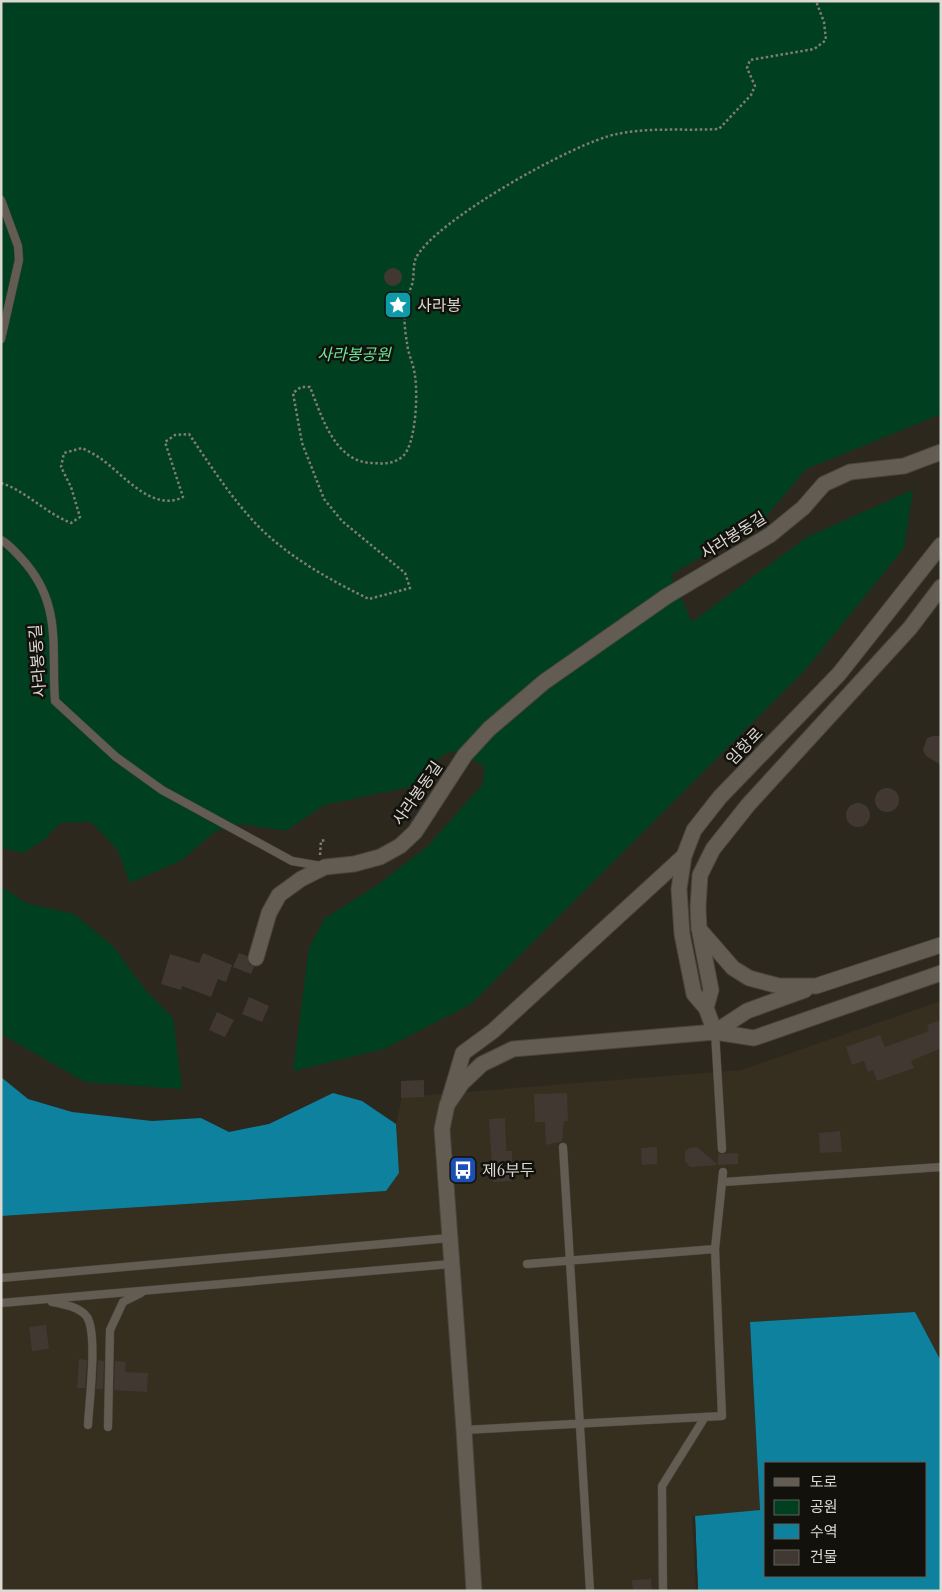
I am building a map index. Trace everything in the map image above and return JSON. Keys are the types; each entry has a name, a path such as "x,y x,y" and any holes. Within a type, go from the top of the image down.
{"street":[{"name":"사라봉동길","path":"322,867 354,864 380,857 400,846 415,832 465,755 496,723 544,682 651,606 770,535 803,508 824,484 850,472 904,466 941,452"},
{"name":"임항로","path":"715,1032 706,1008 694,994 682,934 679,889 684,856 694,830 720,797 839,674 941,545"},
{"name":"임항로","path":"706,1008 711,990 699,930 698,907 700,875 713,849 765,786 910,628 941,587"},
{"path":"474,1591 442,1129 447,1106 463,1053 493,1031 684,856"},
{"path":"256,958 269,914 279,895 300,879 322,867"},
{"path":"699,930 733,968 749,978 779,986 816,986"},
{"path":"715,1032 747,1011 941,945"},
{"path":"447,1106 462,1083 482,1064 513,1049 715,1032 754,1038 941,973"}],"lane":[{"path":"1,200 18,246 19,260 1,339"},
{"name":"사라봉동길","path":"1,540 26,563 42,585 50,607 54,638 55,701 116,757 162,790 292,862 322,867"},
{"path":"715,1032 722,1149"},
{"path":"563,1147 590,1591"},
{"path":"724,1182 941,1167"},
{"path":"464,1430 722,1416 716,1249 724,1182 723,1172"},
{"path":"1,1278 449,1238"},
{"path":"527,1264 716,1249"},
{"path":"1,1303 451,1264"},
{"path":"108,1428 110,1330 123,1302 145,1291"},
{"path":"43,1300 70,1306 86,1316 92,1331 88,1425"},
{"path":"663,1591 662,1486 705,1417"}],"path":[{"path":"1,483 14,488 51,515 71,523 80,517 71,487 61,467 64,453 82,448 99,457 149,496 176,501 183,497 165,442 175,434 189,434 225,485 258,526 324,577 370,599 410,588 405,573 342,521 324,499 302,443 293,394 300,387 310,388 328,430 346,455 366,463 388,464 403,456 411,441 415,403 415,377 407,343 405,303 413,281 415,259 423,247 491,195 544,164 615,134 650,129 719,129 751,95 755,86 747,68 750,60 814,49 826,40 824,22 816,1"},
{"path":"322,867 321,841 325,840"}],"shaded area":[{"path":"941,1001 941,1361 915,1312 750,1322 760,1510 695,1516 698,1591 1,1591 1,1216 386,1191 399,1173 396,1124 402,1097 741,1070"}],"green space":[{"name":"사라봉공원","path":"1,1 941,1 941,414 806,469 765,518 671,575 692,622 807,537 913,490 904,548 806,669 471,1004 384,1049 293,1071 309,948 325,918 376,886 427,847 483,784 484,766 455,751 441,756 414,786 324,805 286,831 242,824 216,831 182,860 130,883 117,849 91,822 60,823 44,840 23,853 1,848"},
{"path":"1,886 26,903 74,914 113,946 146,991 173,1018 182,1089 85,1082 1,1034"}],"water":[{"path":"1,1077 28,1099 72,1112 152,1121 201,1118 229,1132 269,1124 333,1093 362,1101 396,1124 399,1173 386,1191 1,1216"},
{"path":"915,1312 941,1361 941,1591 698,1591 695,1516 760,1510 750,1322"}],"pier":[{"path":"692,1516 695,1516 698,1591 696,1591"}],"building":[{"path":"393,268 399,271 402,277 399,283 393,286 387,283 384,277 387,271"},
{"path":"941,736 941,765 926,756 923,750 927,738"},
{"path":"887,788 896,791 899,800 896,809 887,812 878,809 875,800 878,791"},
{"path":"858,803 867,806 870,815 867,824 858,827 849,824 846,815 849,806"},
{"path":"203,953 232,965 226,982 218,979 211,997 182,986 181,990 161,984 170,954 199,963"},
{"path":"239,953 247,956 249,964 254,967 251,974 233,967"},
{"path":"249,997 269,1006 262,1022 242,1014"},
{"path":"217,1012 234,1020 225,1037 209,1030"},
{"path":"941,1020 941,1048 911,1061 914,1068 877,1081 873,1070 868,1072 864,1061 852,1065 846,1047 880,1035 885,1047 929,1031 927,1025"},
{"path":"424,1080 424,1097 401,1098 401,1081"},
{"path":"567,1093 568,1121 564,1121 562,1141 546,1145 545,1122 535,1122 534,1094"},
{"path":"505,1118 506,1151 512,1151 512,1181 493,1182 489,1119"},
{"path":"840,1131 842,1152 820,1153 819,1133"},
{"path":"657,1147 657,1164 642,1165 641,1148"},
{"path":"697,1147 718,1165 690,1167 685,1161 685,1152 689,1148"},
{"path":"738,1153 738,1164 718,1165 718,1154"},
{"path":"46,1325 49,1349 32,1351 29,1327"},
{"path":"79,1359 87,1360 85,1388 77,1388"},
{"path":"98,1360 104,1361 103,1389 96,1389"},
{"path":"115,1361 126,1362 125,1372 148,1373 147,1392 114,1390"},
{"path":"651,1579 652,1591 633,1591 632,1580"}],"place":[{"name":"사라봉","path":"398,305"},
{"name":"제6부두","path":"463,1170"}]}
